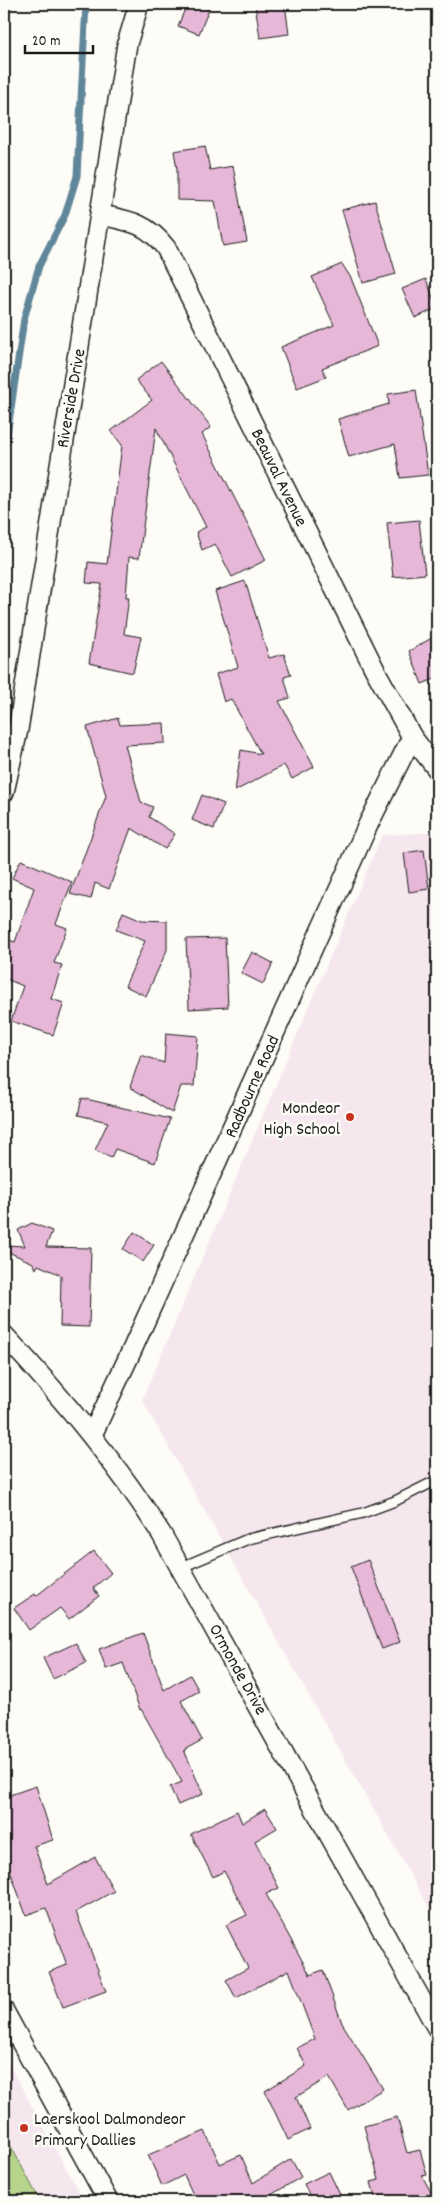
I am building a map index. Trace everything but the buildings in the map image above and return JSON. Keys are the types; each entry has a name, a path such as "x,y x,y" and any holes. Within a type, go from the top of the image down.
{"street":[{"name":"Riverside Drive","path":"4,792 18,730 54,491 101,215 127,44 139,4"},
{"name":"Beauval Avenue","path":"101,215 146,227 157,236 176,264 375,670 412,737 437,769"},
{"name":"Radbourne Road","path":"92,1436 118,1383 364,834 412,737"},
{"name":"Ormonde Drive","path":"4,1335 92,1436 141,1501 182,1567 437,2028"},
{"path":"4,2011 108,2201"}],"lane":[{"path":"182,1567 248,1539 363,1513 395,1501 437,1480"}],"shaded area":[{"name":"Mondeor High School","path":"437,832 437,1922 142,1400 382,835"},
{"name":"Laerskool Dalmondeor Primary Dallies","path":"4,2055 84,2201 4,2201"}],"green space":[{"path":"4,2133 40,2201 4,2201"}],"waterway":[{"path":"4,456 24,319 39,266 65,215 77,176 86,4"}],"place":[{"name":"Mondeor High School","path":"350,1117"},
{"name":"Laerskool Dalmondeor Primary Dallies","path":"24,2128"}]}
